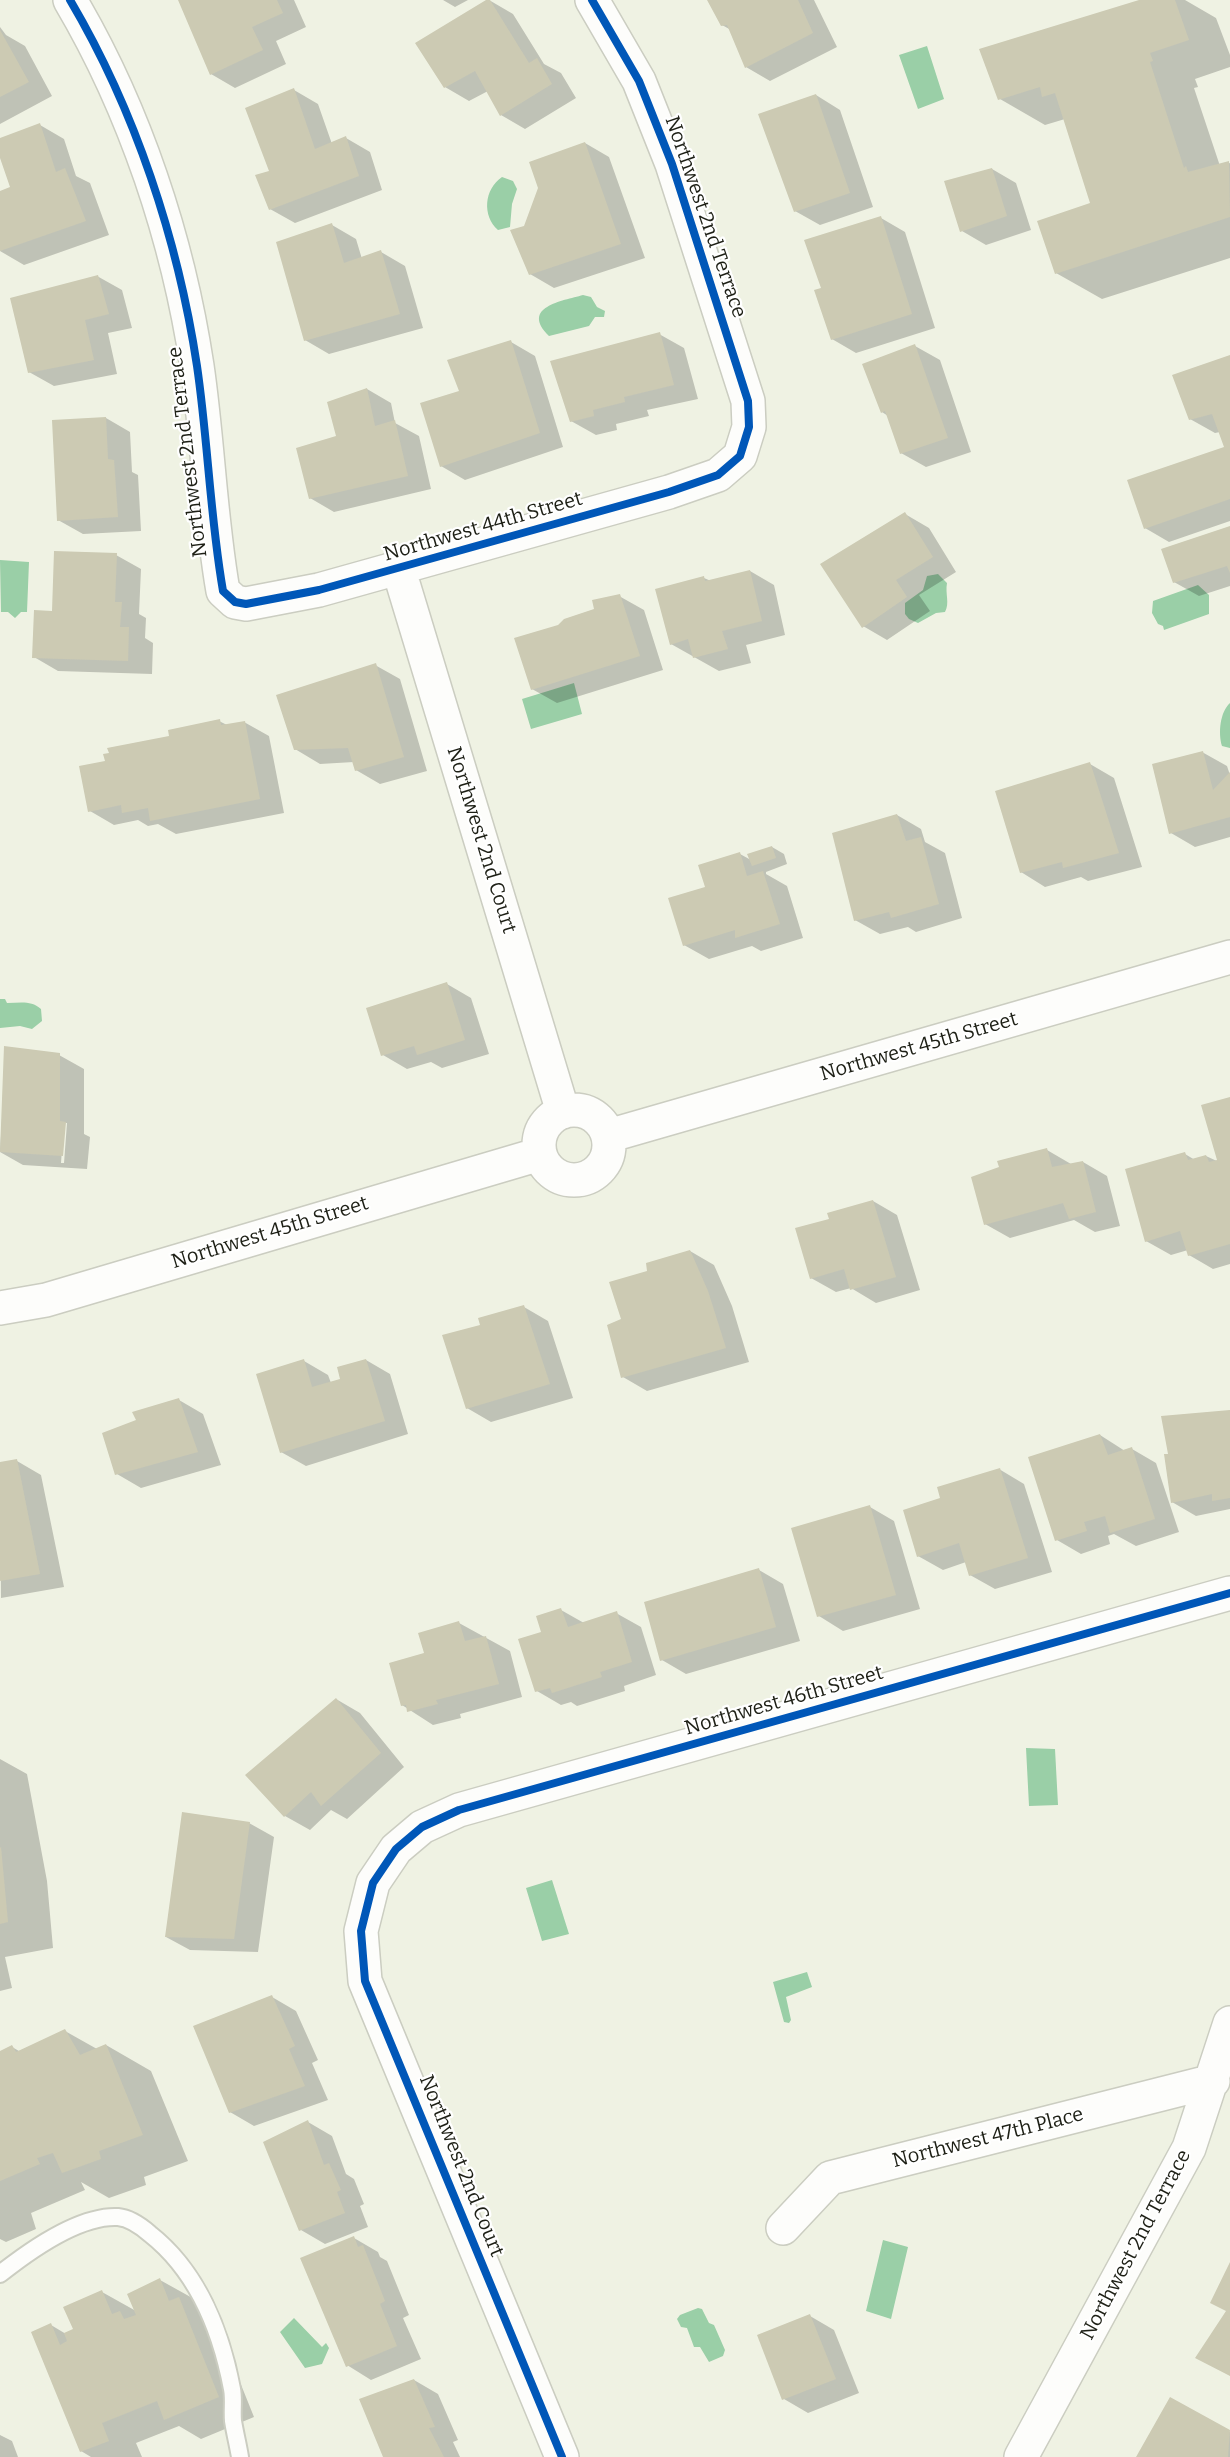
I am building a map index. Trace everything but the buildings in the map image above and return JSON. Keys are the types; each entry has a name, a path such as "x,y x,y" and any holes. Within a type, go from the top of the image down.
{"street":[{"name":"Northwest 2nd Terrace","path":"70,0 94,40 137,141 177,265 197,366 218,564 223,591 227,597"},
{"name":"Northwest 2nd Terrace","path":"592,0 639,81 672,164 709,277 748,401 749,426 740,456"},
{"name":"Northwest 44th Street","path":"227,597 246,604 319,590 669,492 718,475 740,456"},
{"name":"Northwest 2nd Court","path":"398,567 563,1112"},
{"name":"Northwest 45th Street","path":"608,1136 1230,957"},
{"path":"577,1110 589,1114 599,1120 608,1136 609,1153 603,1164 596,1173 585,1178 563,1179 553,1174 540,1154 541,1133 547,1124 563,1112 577,1110"},
{"name":"Northwest 45th Street","path":"0,1308 46,1300 540,1154"},
{"name":"Northwest 46th Street","path":"373,1883 396,1849 422,1827 459,1810 1230,1593"},
{"name":"Northwest 2nd Court","path":"373,1883 361,1931 365,1981 562,2457"},
{"name":"Northwest 2nd Terrace","path":"1021,2457 1189,2148 1230,2024"},
{"name":"Northwest 47th Place","path":"783,2228 830,2178 1213,2081"}],"lane":[{"path":"0,2274 25,2254 90,2220 120,2217 142,2227 161,2243 182,2266 201,2294 215,2326 233,2391 233,2421 240,2457"}],"shaded area":[{"path":"927,46 944,99 918,109 899,55"},
{"path":"502,177 513,181 517,189 512,204 510,227 498,230 489,218 487,203 492,188"},
{"path":"583,295 591,297 597,307 605,311 604,317 595,317 589,326 549,336 541,326 539,318 541,312 555,303"},
{"path":"0,560 29,562 27,612 21,612 15,618 8,612 1,612"},
{"path":"938,574 947,583 945,612 936,613 918,623 909,619 905,614 905,603 923,590 927,576"},
{"path":"1198,585 1209,595 1209,614 1164,630 1152,613 1153,601"},
{"path":"574,683 582,714 531,729 522,699"},
{"path":"1230,703 1230,748 1222,746 1220,729 1222,717"},
{"path":"0,999 5,999 7,1003 37,1006 41,1009 42,1021 32,1029 20,1026 0,1028"},
{"path":"1026,1748 1055,1749 1058,1805 1029,1806"},
{"path":"552,1880 569,1934 542,1941 526,1888"},
{"path":"807,1972 812,1987 786,1997 791,2020 789,2023 784,2022 773,1982"},
{"path":"883,2240 908,2247 891,2319 866,2311"},
{"path":"698,2308 702,2309 709,2323 714,2325 725,2350 723,2356 709,2362 700,2347 694,2347 687,2328 681,2327 677,2319 680,2315"},
{"path":"294,2318 322,2347 326,2343 329,2348 322,2364 305,2368 280,2332"}],"cycle path":[{"path":"70,0 115,86 134,131 166,224 189,319 197,366 223,591 235,602 246,604 319,590 669,492 718,475 740,456 749,427 748,401 672,164 639,81 592,0"},
{"path":"562,2457 365,1981 361,1931 373,1883 396,1849 422,1827 459,1810 1230,1593"}]}
